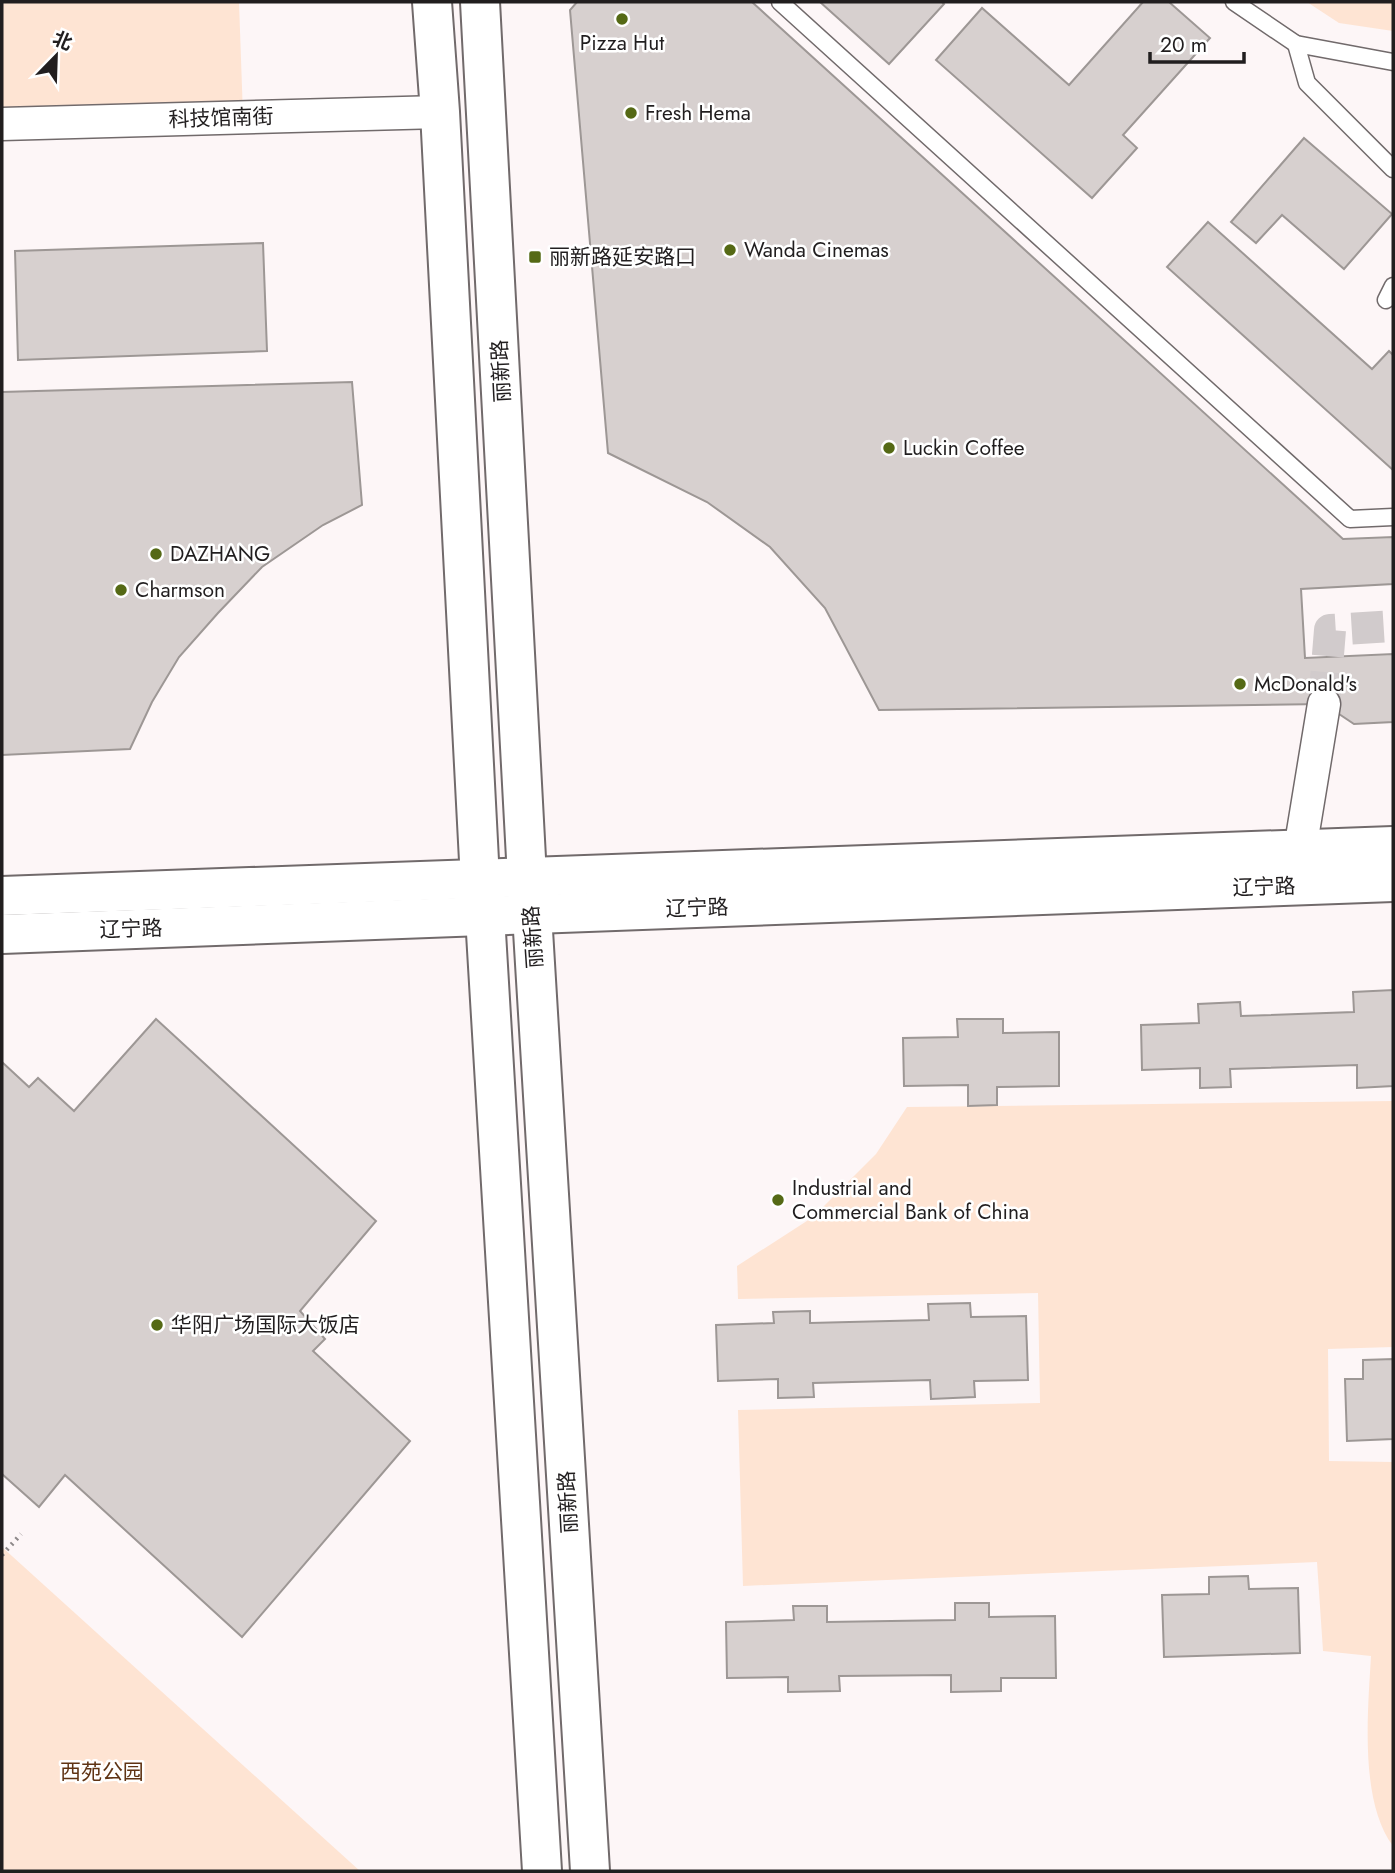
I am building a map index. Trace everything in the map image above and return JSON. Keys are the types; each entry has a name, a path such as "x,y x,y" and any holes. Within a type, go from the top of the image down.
{"main road":[{"path":"432,2 482,898 542,1871"},
{"name":"丽新路","path":"480,2 527,877 533,914 590,1871"},
{"name":"辽宁路","path":"2,934 482,898 527,877 1393,846"},
{"name":"辽宁路","path":"2,896 482,898 533,914 1393,882"}],"street":[{"name":"科技馆南街","path":"2,124 440,112"},
{"path":"1300,849 1324,704"}],"lane":[{"path":"780,2 1350,519 1393,517"},
{"path":"1234,2 1296,44 1393,62"},
{"path":"1296,44 1307,83 1393,169"}],"path":[{"path":"2,1555 21,1534"}],"green space":[{"path":"2,2 239,2 243,116 2,124"},
{"path":"1307,2 1393,2 1393,31 1339,23"},
{"path":"1393,1101 1393,1347 1328,1349 1329,1461 1393,1462 1393,1846 1382,1827 1370,1780 1368,1728 1371,1656 1323,1651 1317,1562 743,1586 738,1410 1040,1403 1038,1293 738,1299 737,1266 813,1217 876,1154 907,1107"},
{"name":"西苑公园","path":"2,1547 360,1871 2,1871"}],"building":[{"path":"577,2 752,2 1343,539 1393,537 1393,584 1301,589 1305,658 1393,654 1393,722 1354,724 1324,704 879,710 825,608 770,547 707,502 608,453 570,10"},
{"path":"820,2 942,2 944,4 889,64"},
{"path":"1143,2 1169,2 1210,38 1123,135 1137,148 1092,198 936,60 982,8 1069,85"},
{"path":"1304,138 1392,214 1344,269 1282,215 1256,243 1231,222"},
{"path":"1208,222 1372,369 1389,351 1393,355 1393,470 1167,267"},
{"path":"263,243 267,351 18,360 15,251"},
{"name":"Charmson","path":"352,382 362,505 323,525 262,567 218,613 179,657 152,702 130,749 2,755 2,392"},
{"path":"1393,990 1393,1086 1357,1088 1357,1065 1230,1069 1231,1087 1200,1088 1200,1068 1142,1070 1141,1025 1199,1023 1198,1004 1240,1002 1241,1016 1354,1012 1353,992"},
{"name":"华阳广场国际大饭店","path":"156,1019 376,1221 300,1311 325,1339 313,1351 410,1441 242,1637 65,1475 39,1507 2,1474 2,1062 29,1087 38,1078 74,1111"},
{"path":"957,1019 1003,1019 1003,1033 1059,1032 1059,1086 997,1087 997,1105 968,1106 968,1085 904,1086 903,1038 958,1037"},
{"path":"970,1303 971,1317 1026,1316 1028,1380 974,1381 975,1397 931,1399 930,1380 813,1383 814,1397 778,1398 778,1379 718,1381 716,1325 774,1323 773,1312 810,1311 810,1323 929,1320 928,1304"},
{"path":"1393,1359 1393,1439 1347,1441 1345,1379 1363,1379 1363,1360"},
{"path":"1248,1576 1249,1589 1298,1588 1300,1653 1164,1657 1162,1595 1209,1594 1209,1577"},
{"path":"955,1603 989,1603 989,1617 1055,1616 1056,1678 1001,1678 1001,1691 951,1692 951,1675 839,1676 840,1691 788,1692 788,1677 727,1678 726,1622 794,1620 793,1606 827,1606 827,1622 955,1620"}],"tunnel":[{"path":"1324,704 1330,630 1393,626"}],"place":[{"name":"Pizza Hut","path":"622,19"},
{"name":"Fresh Hema","path":"631,113"},
{"name":"Wanda Cinemas","path":"730,250"},
{"name":"丽新路延安路口","path":"535,257"},
{"name":"Luckin Coffee","path":"889,448"},
{"name":"DAZHANG","path":"156,554"},
{"name":"Charmson","path":"121,590"},
{"name":"McDonald's","path":"1240,684"},
{"name":"Industrial and Commercial Bank of China","path":"778,1200"},
{"name":"华阳广场国际大饭店","path":"157,1325"}]}
